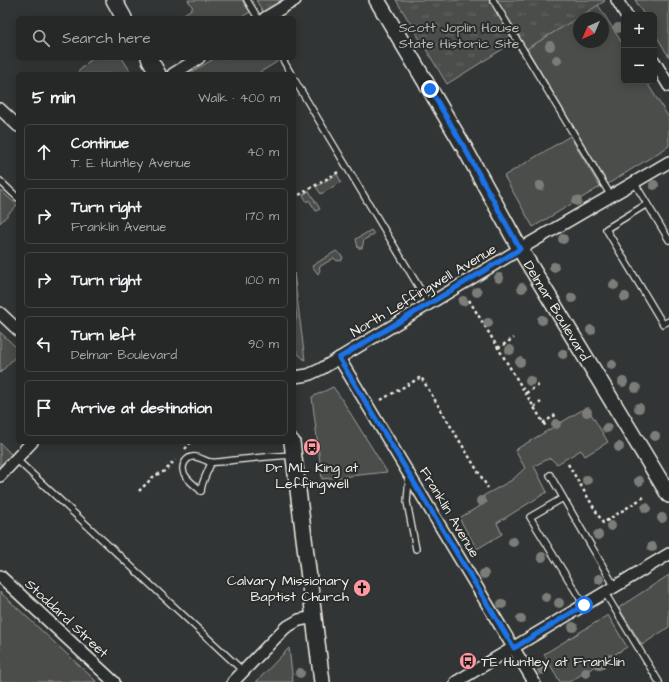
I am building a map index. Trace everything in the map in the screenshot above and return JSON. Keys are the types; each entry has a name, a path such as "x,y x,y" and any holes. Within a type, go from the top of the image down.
{"street":[{"path":"114,0 123,16"},
{"path":"268,16 295,0"},
{"name":"Delmar Boulevard","path":"376,0 464,147 520,249 669,495"},
{"path":"617,0 624,12"},
{"path":"150,60 157,72"},
{"path":"176,72 196,60"},
{"path":"657,66 669,86"},
{"path":"0,109 16,124"},
{"name":"North Leffingwell Avenue","path":"296,377 315,372 669,162"},
{"path":"0,313 16,328"},
{"name":"Franklin Avenue","path":"339,358 534,682"},
{"path":"0,476 30,444"},
{"path":"293,448 322,682"},
{"path":"456,682 669,554"},
{"name":"Stoddard Street","path":"0,576 114,682"},
{"path":"233,682 284,628 299,620 314,617"}],"lane":[{"path":"247,0 257,16"},
{"path":"493,0 611,196"},
{"path":"283,60 290,72"},
{"path":"296,82 429,304"},
{"path":"0,181 16,196"},
{"path":"634,182 669,240"},
{"path":"647,204 606,229 664,324 669,321"},
{"path":"211,462 208,471 202,480 202,491 185,475 183,469 185,462 190,458 198,456 211,462 293,448"},
{"path":"16,459 243,671"},
{"path":"410,475 407,502 416,549"},
{"path":"550,475 615,587"},
{"path":"563,498 530,517 584,605"},
{"path":"605,593 659,682"}],"path":[{"path":"296,197 347,167"},
{"path":"469,300 546,427"},
{"path":"498,348 514,338"},
{"path":"381,400 421,377 488,488"},
{"path":"526,393 539,385"},
{"path":"534,407 541,402"},
{"path":"543,423 557,414"},
{"path":"181,454 189,444"},
{"path":"140,491 154,476 165,471 175,459"},
{"path":"568,464 603,522 644,497"}],"green space":[{"path":"188,0 242,0 250,12 243,16 181,16 193,8"},
{"path":"256,0 283,0 263,12"},
{"name":"Scott Joplin House State Historic Site","path":"396,0 605,1 587,12 573,12 573,21 520,53 514,42 447,84"},
{"path":"595,0 603,12 578,12"},
{"path":"635,0 669,0 669,57 657,37 657,12 642,12"},
{"path":"573,16 573,48 609,48 609,22 621,41 621,84 648,84 669,118 669,146 608,184 527,49"},
{"path":"90,60 123,60 131,72 78,72"},
{"path":"212,60 276,60 277,62 260,72 192,72"},
{"path":"570,136 600,187 533,227 504,176"},
{"path":"337,174 341,182 321,194 316,187"},
{"path":"0,190 16,204 16,206 0,223"},
{"path":"309,191 320,209 316,211 309,200 307,202 303,195"},
{"path":"371,230 374,234 364,240 362,248 358,248 356,239"},
{"path":"336,251 343,257 342,260 337,261 334,258 319,267 320,270 318,274 312,266"},
{"path":"296,289 305,360 296,350"},
{"path":"0,332 16,347 16,356 0,373"},
{"path":"333,387 387,472 322,479 312,397"},
{"path":"587,407 608,442 585,456 581,450 557,464 550,458 534,466 547,492 497,523 502,534 477,549 459,518 487,502 483,496 512,480 525,468 515,450"},
{"path":"0,443 12,455 0,467"},
{"path":"669,575 669,627 642,645 619,608"},
{"path":"0,592 96,681 0,682"},
{"path":"608,615 627,647 569,682 560,682 544,654"},
{"path":"289,648 293,682 256,682"}],"place":[{"name":"Dr ML King at Leffingwell","path":"312,447"},
{"name":"Calvary Missionary Baptist Church","path":"362,588"},
{"name":"TE Huntley at Franklin","path":"468,661"}],"route":[{"path":"430,89 520,249 339,358 514,648 584,605"}]}
